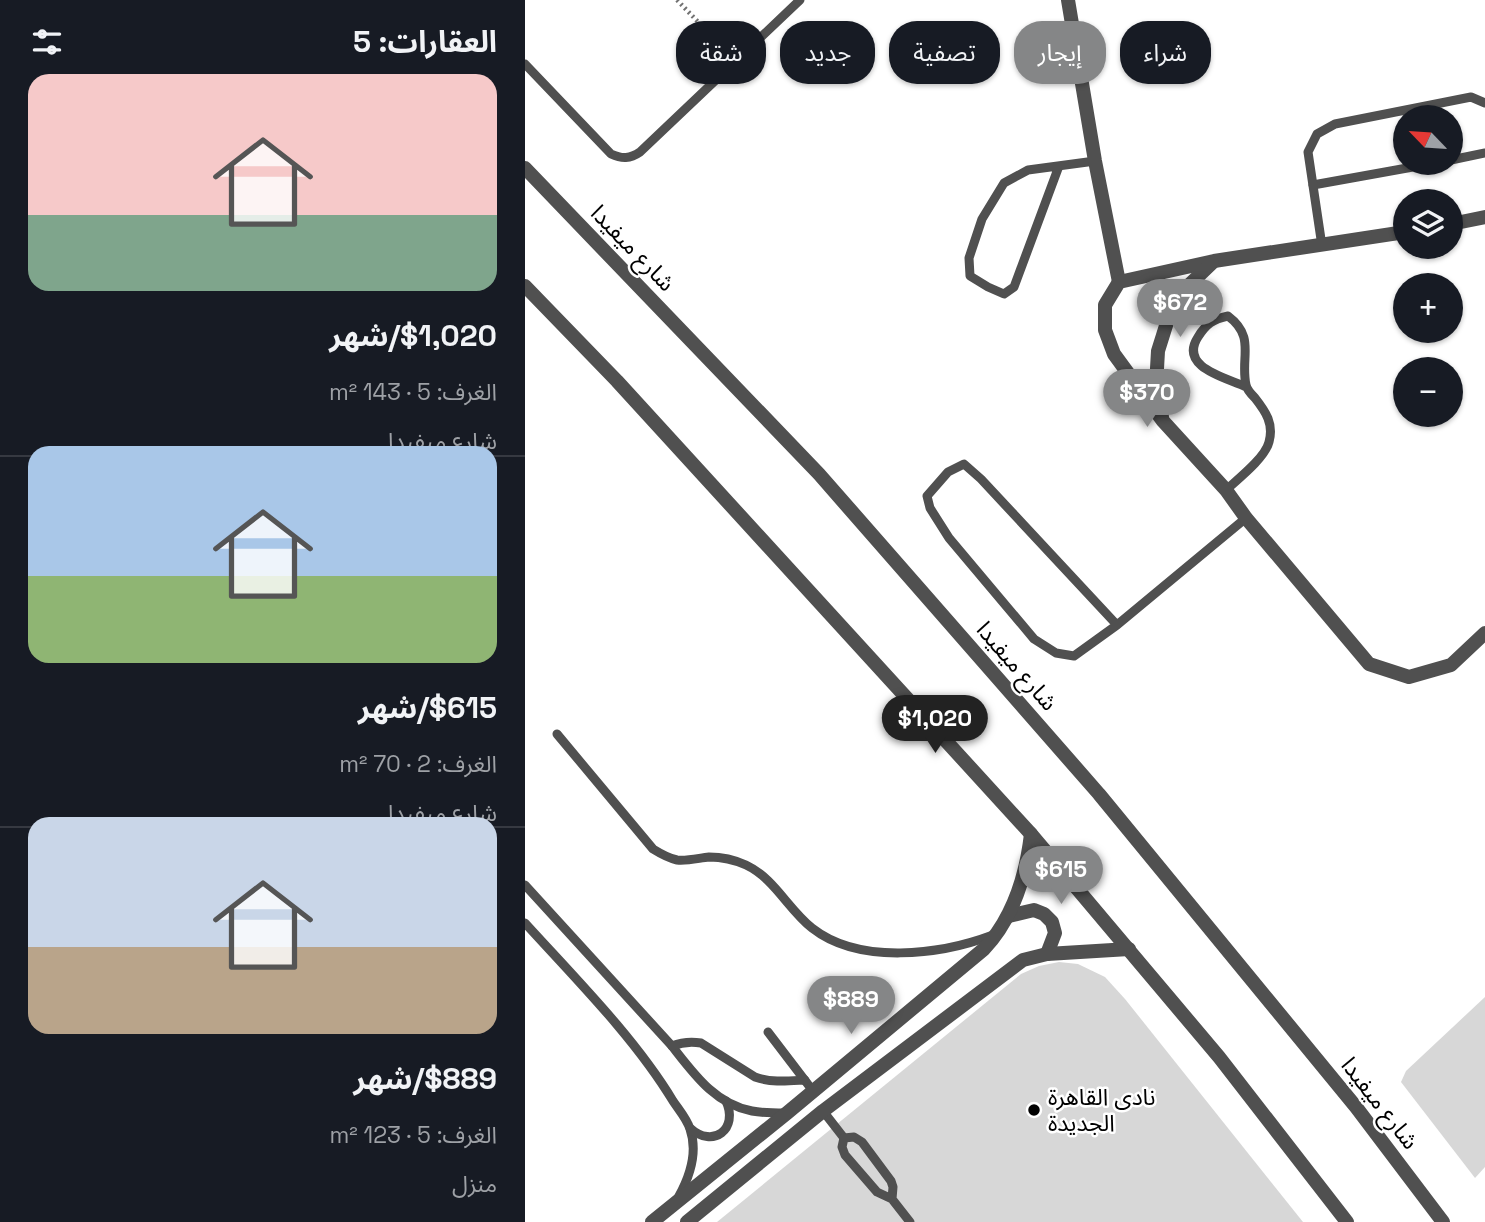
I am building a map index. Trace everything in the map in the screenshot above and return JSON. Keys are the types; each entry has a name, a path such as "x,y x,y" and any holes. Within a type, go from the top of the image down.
{"street":[{"path":"1068,0 1119,282 1105,305 1105,330 1114,354 1163,421 1226,490 1246,518 1369,664 1409,677 1451,665 1485,633"},
{"name":"شارع ميفيدا","path":"525,169 819,474 1099,794 1356,1107 1443,1222"},
{"path":"1463,222 1485,217"},
{"path":"1119,282 1214,261 1393,234"},
{"path":"1163,421 1156,386 1158,351 1165,328 1169,316 1188,286 1214,261"},
{"path":"525,286 617,381 1031,834 1219,1056 1347,1222"},
{"path":"652,1222 787,1113 809,1086 985,949 1009,916 1028,862 1031,834"},
{"path":"1009,916 1034,910 1044,914 1052,922 1055,933 1047,954"},
{"path":"687,1222 823,1111 1023,960 1047,954 1129,949"}],"lane":[{"path":"766,32 800,0"},
{"path":"525,64 611,154 623,158 635,156 640,152 712,84"},
{"path":"1322,246 1308,152 1317,134 1335,124 1471,97 1485,103"},
{"path":"1463,158 1485,153"},
{"path":"1059,166 1014,287 1004,294 970,276 969,258 982,219 1004,183 1028,170 1095,161"},
{"path":"1313,185 1393,171"},
{"path":"1226,490 1269,445 1271,426 1267,413 1246,387 1223,380 1207,371 1193,355 1194,342 1205,325 1216,318 1228,316 1239,324 1245,345 1246,387"},
{"path":"1117,625 964,464 948,472 927,496 930,508 949,538 1034,639 1056,653 1074,656 1117,625 1246,518"},
{"path":"557,734 653,849 678,860 711,857 746,865 762,875 812,928 835,942 860,949 910,953 955,947 998,933"},
{"path":"525,885 672,1046 701,1082 726,1101 742,1109 787,1113"},
{"path":"525,923 663,1083 690,1128 705,1137 722,1133 730,1118 726,1101"},
{"path":"768,1032 809,1086"},
{"path":"672,1046 681,1042 701,1043 765,1081 809,1086"},
{"path":"823,1111 843,1138 845,1155 881,1196 892,1199 909,1222"},
{"path":"668,1209 679,1196 692,1163 690,1128"},
{"path":"843,1138 855,1137 862,1142 891,1181 892,1199"}],"path":[{"path":"677,0 697,21"}],"shaded area":[{"name":"نادى القاهرة الجديدة","path":"1059,962 1078,964 1105,977 1303,1222 717,1222 1021,974 1039,966"},
{"path":"1485,997 1485,1167 1475,1178 1401,1082 1406,1071"}],"place":[{"name":"نادى القاهرة الجديدة","path":"1034,1110"}]}
